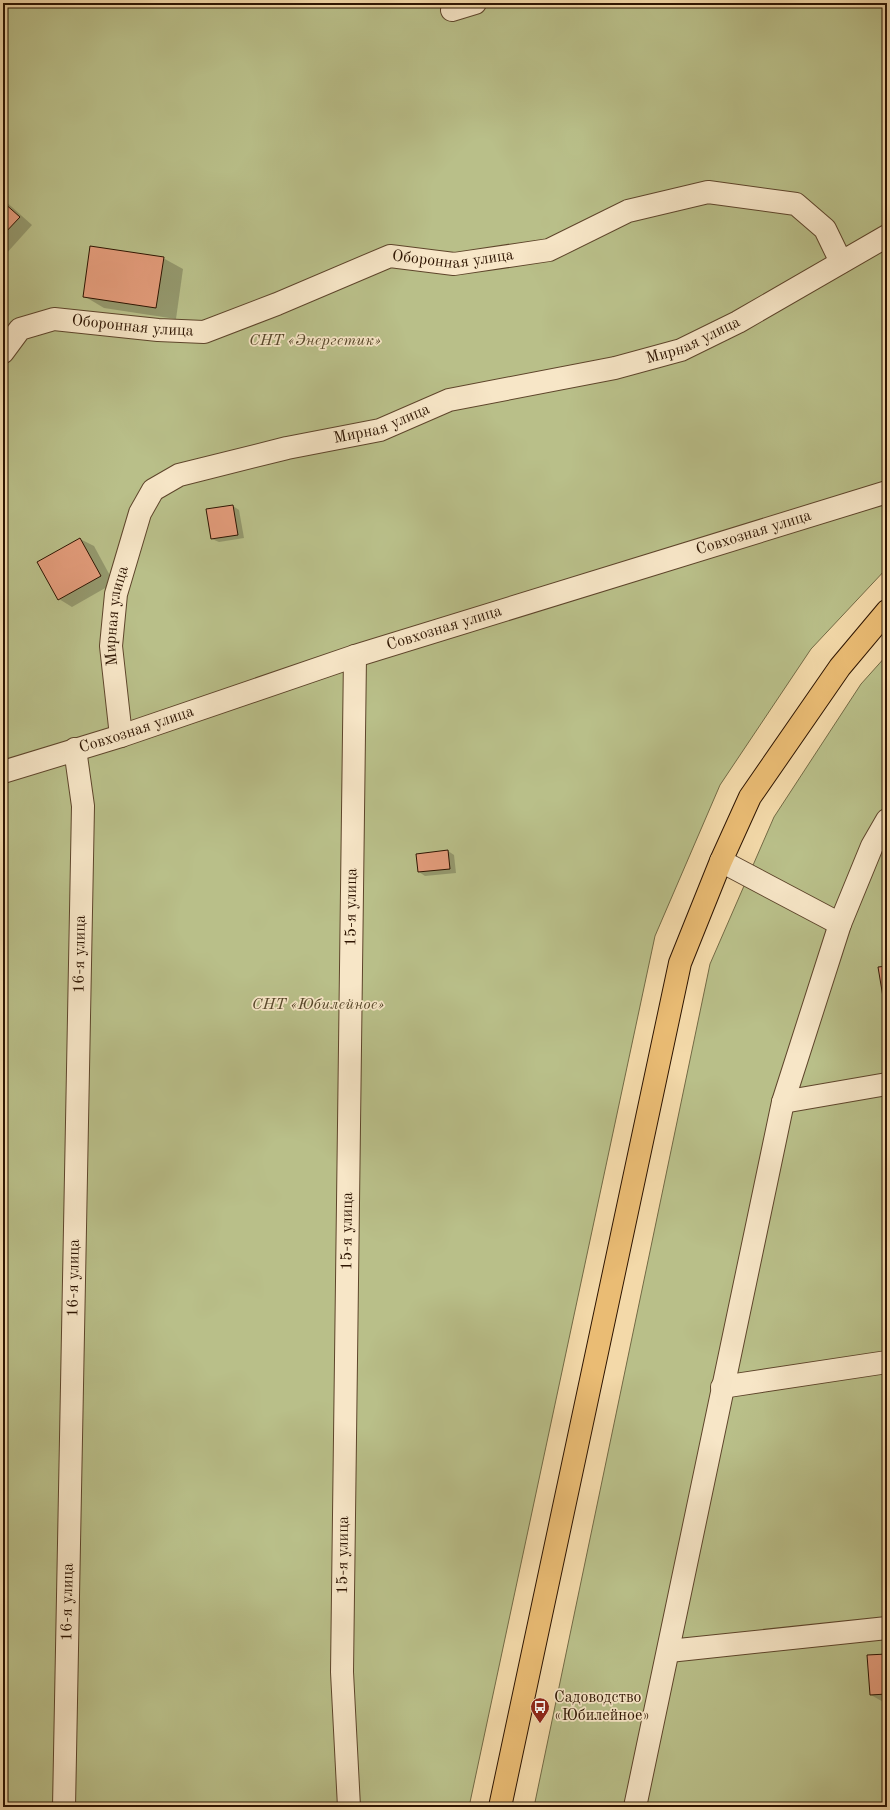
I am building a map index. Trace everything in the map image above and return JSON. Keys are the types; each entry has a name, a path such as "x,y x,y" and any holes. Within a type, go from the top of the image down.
{"main road":[{"path":"500,1807 680,963 721,861 750,798 840,666 887,611"}],"street":[{"path":"452,10 475,3"},
{"name":"Оборонная улица","path":"3,352 20,329 54,319 158,330 204,332 277,304 390,256 454,264 549,250 628,211 708,192 796,204 825,229 841,262"},
{"name":"Мирная улица","path":"121,736 111,646 116,594 140,513 152,490 179,475 287,448 380,430 448,400 615,368 681,350 738,322 887,236"},
{"name":"Совхозная улица","path":"3,772 121,736 355,656 887,492"},
{"name":"15-я улица","path":"349,1807 342,1672 355,656"},
{"name":"16-я улица","path":"64,1807 83,806 76,749"},
{"path":"635,1807 669,1651 722,1387 784,1102 840,924 872,846 887,820"},
{"path":"721,861 840,924"},
{"path":"784,1102 887,1084"},
{"path":"722,1387 887,1362"},
{"path":"669,1651 887,1628"}],"green space":[{"path":"3,3 887,3 887,568 811,649 720,785 655,936 469,1807 3,1807"},
{"path":"887,655 887,1807 534,1807 710,964 774,817 861,684"}],"building":[{"path":"3,202 20,217 3,235"},
{"path":"90,246 164,257 156,308 83,297"},
{"path":"233,505 238,535 211,539 206,509"},
{"path":"80,538 101,576 58,600 37,562"},
{"path":"448,850 450,869 418,872 416,854"},
{"path":"887,966 887,1021 878,967"},
{"path":"887,1654 887,1694 870,1695 867,1655"}],"place":[{"name":"Садоводство «Юбилейное»","path":"540,1724"}],"park label":[{"name":"СНТ «Энергетик»","path":"315,341"},
{"name":"СНТ «Юбилейное»","path":"318,1005"}]}
